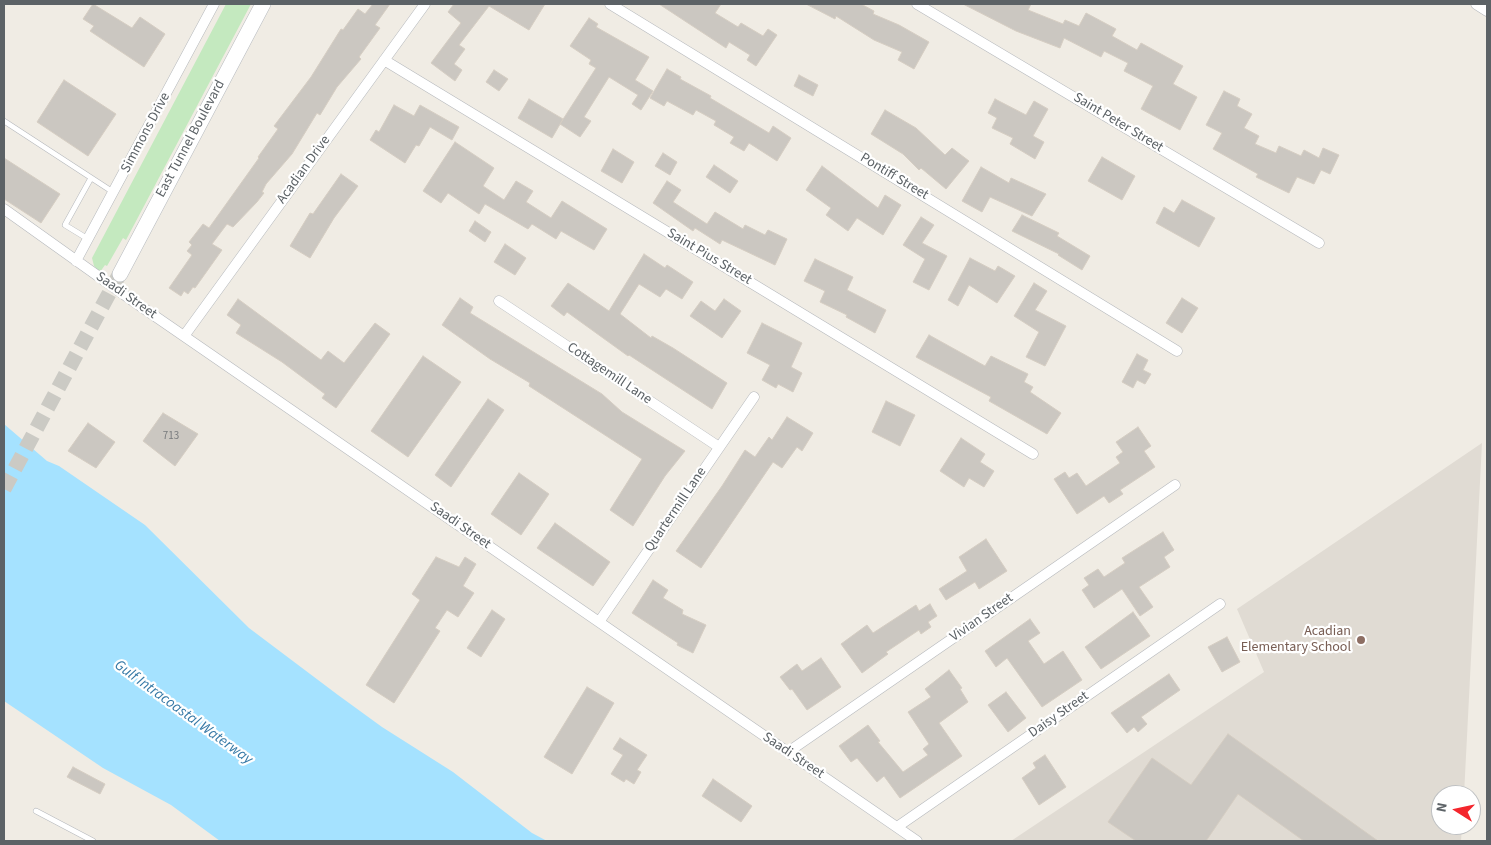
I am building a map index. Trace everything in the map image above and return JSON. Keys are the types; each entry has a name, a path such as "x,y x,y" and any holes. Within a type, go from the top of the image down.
{"main road":[{"name":"East Tunnel Boulevard","path":"120,274 263,4"}],"street":[{"name":"Simmons Drive","path":"76,261 214,4"},
{"name":"Acadian Drive","path":"184,336 425,4"},
{"name":"Pontiff Street","path":"610,4 1177,351"},
{"name":"Saint Peter Street","path":"917,4 1319,243"},
{"path":"1476,4 1487,11"},
{"name":"Saint Pius Street","path":"384,60 1033,454"},
{"name":"Saadi Street","path":"4,209 184,336 917,841"},
{"name":"Cottagemill Lane","path":"499,301 719,447"},
{"name":"Quartermill Lane","path":"599,622 754,397"},
{"name":"Vivian Street","path":"788,752 1175,485"},
{"name":"Daisy Street","path":"897,827 1220,604"}],"lane":[{"path":"4,121 114,192"},
{"path":"88,239 65,225 91,178"},
{"path":"36,811 93,841"}],"shaded area":[{"name":"Acadian Elementary School","path":"1482,443 1465,785 1431,785 1431,835 1461,835 1461,841 1011,841 1264,672 1237,609"}],"green space":[{"path":"226,4 251,4 126,240 123,238 107,266 105,265 100,272 94,266 92,258"}],"water":[{"name":"Gulf Intracoastal Waterway","path":"4,424 47,461 59,466 145,525 249,628 382,727 453,772 532,833 547,841 220,841 171,805 103,768 4,701"}],"building":[{"path":"93,4 132,28 140,17 165,34 144,67 90,31 94,26 83,19"},
{"path":"373,4 390,4 375,25 380,28 359,57 361,59 337,87 320,115 317,113 292,154 266,184 262,192 264,193 257,202 233,227 227,224 212,244 222,250 195,288 193,287 188,294 184,291 181,296 169,288 192,255 187,251 192,245 189,242 203,224 209,228 259,158 278,129 274,126 311,77 341,29 343,30 358,9 365,14"},
{"path":"454,4 545,4 529,30 489,6 459,45 465,49 454,64 462,70 455,81 431,63 461,23 448,12"},
{"path":"659,4 721,4 715,13 738,27 741,23 763,36 768,29 777,35 756,66 747,60 750,55 729,42 726,48"},
{"path":"806,4 861,4 874,11 873,14 899,25 929,42 914,69 898,60 902,52 874,40 836,16 835,19"},
{"path":"963,4 1031,4 1028,10 1063,24 1065,20 1079,26 1086,13 1116,29 1112,36 1137,50 1141,43 1183,66 1173,84 1197,97 1180,130 1141,109 1153,86 1124,71 1128,63 1104,51 1101,57 1064,38 1060,48 1016,31"},
{"path":"589,18 598,24 596,27 649,57 635,80 653,91 641,110 632,104 638,95 609,77 584,117 591,121 580,137 560,124 596,68 589,64 591,60 570,46"},
{"path":"667,69 681,77 680,79 711,96 710,98 769,133 773,126 791,138 777,161 749,143 744,151 730,143 734,137 714,125 716,121 696,110 693,115 667,101 664,106 650,98"},
{"path":"494,70 508,79 499,91 486,82"},
{"path":"799,75 818,85 813,96 794,86"},
{"path":"64,80 116,114 88,156 37,122"},
{"path":"1224,91 1240,99 1237,106 1252,114 1244,128 1259,136 1255,144 1276,153 1279,146 1301,156 1304,150 1319,158 1323,148 1339,155 1330,174 1321,170 1314,184 1297,177 1289,193 1256,177 1258,174 1213,149 1222,133 1206,125"},
{"path":"529,99 563,119 552,138 518,118"},
{"path":"995,99 1026,115 1034,101 1048,109 1033,136 1044,142 1035,159 1010,144 1013,138 992,128 997,118 988,113"},
{"path":"394,105 414,116 420,105 459,127 452,140 430,127 419,146 416,145 405,163 370,140 376,130 379,132"},
{"path":"885,110 916,128 945,155 952,148 969,161 946,189 921,168 919,170 903,154 871,134"},
{"path":"455,142 494,168 483,186 504,200 516,181 533,191 526,202 551,218 562,201 607,229 594,250 561,231 556,239 532,224 528,229 485,204 479,214 448,193 441,203 423,191"},
{"path":"613,149 634,162 622,183 601,171"},
{"path":"663,153 677,162 670,175 655,166"},
{"path":"1102,157 1135,176 1122,200 1088,181"},
{"path":"4,158 60,194 41,223 4,199"},
{"path":"714,165 738,181 730,193 706,177"},
{"path":"822,166 878,208 885,195 901,205 883,235 857,218 848,231 826,215 831,208 806,190"},
{"path":"981,167 1009,183 1011,178 1046,194 1032,216 990,197 982,212 962,201"},
{"path":"341,174 358,186 334,218 310,258 290,246 310,213 313,214"},
{"path":"667,181 681,190 673,202 707,224 715,212 743,229 745,225 765,235 768,230 787,239 775,265 722,240 720,244 695,228 693,231 653,203"},
{"path":"1182,200 1215,218 1199,247 1156,223 1164,207 1174,213"},
{"path":"1022,215 1059,233 1057,236 1090,256 1082,270 1059,254 1012,231"},
{"path":"921,217 934,225 922,243 947,256 929,290 913,282 925,259 903,245"},
{"path":"475,221 491,232 485,242 469,231"},
{"path":"505,244 526,258 515,275 494,262"},
{"path":"644,254 665,268 667,265 693,282 682,299 666,289 660,297 639,284 620,314 651,338 652,336 673,348 727,383 712,409 628,356 567,312 564,316 551,306 568,283 609,311"},
{"path":"970,258 995,271 998,266 1015,276 997,303 969,285 958,306 948,300"},
{"path":"815,259 853,277 847,290 886,310 875,333 846,317 847,315 820,302 825,291 804,281"},
{"path":"1034,283 1047,291 1035,310 1066,326 1045,366 1026,357 1039,332 1014,316"},
{"path":"460,298 473,307 470,313 602,394 622,412 685,451 665,476 633,526 610,510 642,459 529,386 530,383 490,359 442,325"},
{"path":"1182,298 1198,308 1182,333 1166,323"},
{"path":"238,299 321,360 328,351 344,363 375,323 390,334 336,408 322,398 325,394 282,362 236,333 241,325 227,315"},
{"path":"724,299 741,311 722,338 690,316 701,301 715,311"},
{"path":"762,323 802,343 791,367 802,373 793,392 778,384 776,388 762,380 770,365 747,353"},
{"path":"929,335 985,366 991,356 1028,374 1024,382 1033,387 1030,392 1061,413 1047,434 989,401 991,397 916,357"},
{"path":"1137,354 1148,360 1143,370 1151,374 1145,384 1137,380 1133,388 1122,382"},
{"path":"423,356 461,382 408,457 371,431"},
{"path":"488,399 504,410 451,487 435,475"},
{"path":"886,401 915,415 900,446 872,432"},
{"path":"163,413 198,434 175,466 143,441"},
{"path":"787,417 813,433 802,451 797,447 782,468 773,462 701,568 676,551 745,450 755,457 769,437 772,440"},
{"path":"88,423 115,442 96,468 68,451"},
{"path":"1138,427 1151,446 1144,451 1155,467 1120,490 1123,494 1109,503 1104,496 1077,514 1054,479 1065,472 1069,478 1077,473 1086,486 1120,463 1116,457 1123,452 1116,442"},
{"path":"961,438 985,454 980,462 994,471 984,487 969,478 964,487 940,471"},
{"path":"519,473 549,494 521,535 491,514"},
{"path":"555,523 610,562 593,586 537,548"},
{"path":"1163,532 1174,550 1164,557 1170,567 1139,587 1153,607 1140,616 1122,589 1094,608 1082,590 1089,585 1084,578 1098,569 1104,577 1125,563 1122,558"},
{"path":"986,539 1007,571 979,589 975,582 946,600 939,589 967,571 959,557"},
{"path":"436,557 459,567 465,557 476,564 463,586 474,593 458,617 447,610 435,628 440,631 394,703 366,685 420,600 412,594"},
{"path":"653,580 668,590 663,598 683,610 682,614 706,625 693,653 677,645 678,643 632,613"},
{"path":"930,604 937,616 928,622 931,627 921,634 919,630 886,652 888,654 862,673 841,644 867,625 873,633 916,605 919,611"},
{"path":"492,610 505,619 481,657 467,648"},
{"path":"1133,612 1150,636 1101,669 1085,647"},
{"path":"1030,619 1040,633 1028,641 1044,664 1063,651 1082,680 1042,707 1007,658 996,667 985,651"},
{"path":"1227,637 1240,662 1222,672 1208,647"},
{"path":"821,658 841,687 807,710 792,689 790,690 780,677 797,664 802,671"},
{"path":"949,670 962,688 960,689 968,702 939,723 962,756 900,798 884,776 877,782 857,758 851,762 839,746 868,725 880,741 878,742 903,772 928,755 923,749 929,744 908,712 931,697 925,689"},
{"path":"1169,674 1180,690 1141,717 1147,724 1138,732 1134,727 1127,733 1111,713"},
{"path":"587,687 614,703 572,774 544,757"},
{"path":"1006,692 1026,718 1008,732 988,705"},
{"path":"1228,734 1378,841 1304,841 1238,794 1206,841 1136,841 1108,822 1152,758 1191,785"},
{"path":"620,738 647,755 637,770 641,772 634,784 626,779 624,782 611,774 623,755 613,749"},
{"path":"1045,755 1066,787 1039,805 1022,778 1036,768 1033,763"},
{"path":"73,767 105,784 100,794 67,777"},
{"path":"713,779 752,806 741,822 702,796"}],"tunnel":[{"path":"4,489 119,275"}],"place":[{"name":"Acadian Elementary School","path":"1361,640"}]}
